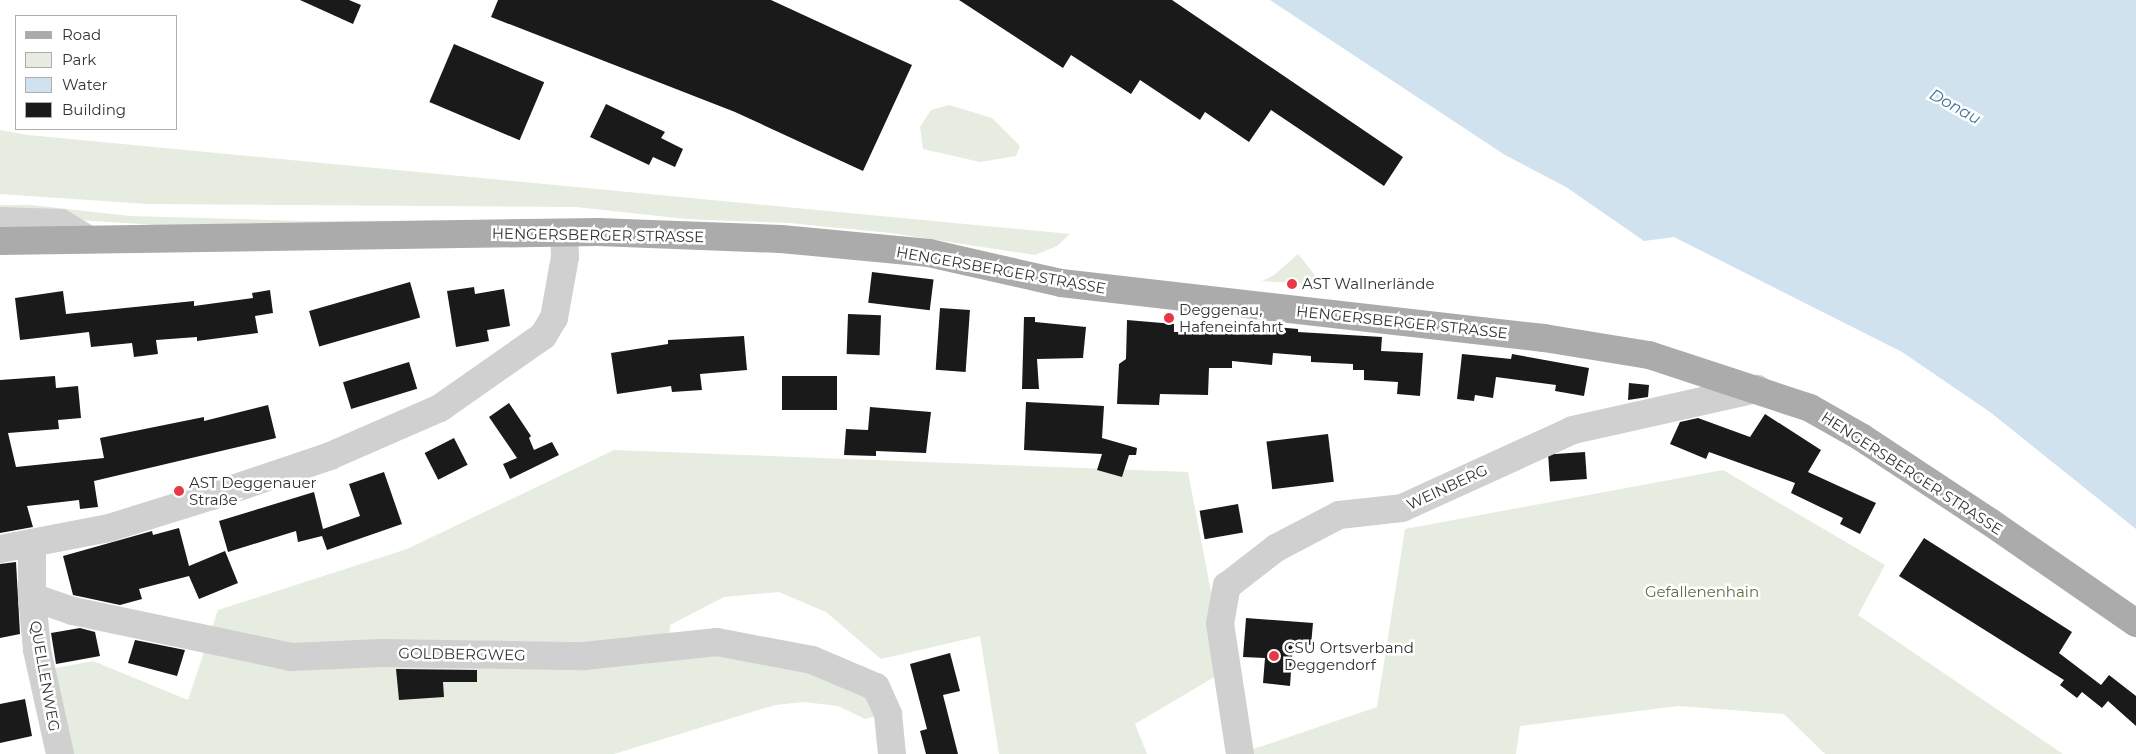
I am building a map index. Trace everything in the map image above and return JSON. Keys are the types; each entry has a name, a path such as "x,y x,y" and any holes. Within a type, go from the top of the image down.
{"main road":[{"name":"HENGERSBERGER STRASSE","path":"0,241 564,232 781,239 929,253 1069,284 1544,338 1649,355 1810,408 1861,438 2136,623"}],"street":[{"name":"HENGERSBERGER STRASSE","path":"0,221 61,224 88,239"},
{"path":"0,549 108,528 212,496 330,456 440,408 543,336 554,318 565,257 564,232"},
{"name":"WEINBERG","path":"1240,754 1220,624 1227,586 1276,548 1339,515 1402,508 1573,430 1757,389"},
{"path":"32,543 32,597"},
{"name":"QUELLENWEG","path":"32,597 38,650 60,754"},
{"name":"GOLDBERGWEG","path":"32,597 72,611 291,657 382,653 584,656 717,642 812,660 876,687 888,714 892,754"}],"green space":[{"path":"949,105 992,118 1020,146 1016,156 980,162 923,149 920,127 931,110"},
{"path":"0,130 28,135 1070,234 1057,246 1035,255 891,233 789,223 686,219 576,207 148,204 0,194"},
{"path":"0,205 31,205 130,216 308,221 563,220 156,225 0,215"},
{"path":"1298,254 1323,285 1262,281 1274,275"},
{"path":"614,450 1188,472 1226,670 1135,724 1147,754 999,754 980,636 881,659 826,612 779,592 724,597 670,625 669,648 716,644 875,688 885,714 865,719 838,706 804,702 775,705 614,754 71,754 51,669 93,661 188,700 218,610 407,549"},
{"name":"Gefallenenhain","path":"1723,470 1885,565 1858,615 2063,754 1825,754 1784,714 1678,706 1520,726 1516,754 1239,754 1377,707 1405,529"}],"water":[{"name":"Donau","path":"1270,0 2136,0 2136,529 1990,412 1902,352 1674,237 1644,241 1566,187 1505,155"}],"building":[{"path":"300,0 349,0 361,5 353,24"},
{"path":"498,0 771,0 912,65 863,171 735,112 491,17"},
{"path":"959,0 1172,0 1403,157 1384,186 1271,110 1249,142 1205,112 1200,120 1140,80 1131,94 1071,55 1063,68"},
{"path":"454,44 544,82 520,140 429,102"},
{"path":"606,104 665,132 661,138 683,149 675,167 653,157 649,165 590,137"},
{"path":"872,272 934,280 930,310 868,303"},
{"path":"410,282 420,318 319,347 309,311"},
{"path":"474,287 475,294 504,289 510,326 487,330 489,341 456,347 447,291"},
{"path":"270,290 273,313 255,316 258,333 197,341 197,337 156,340 158,354 134,357 132,343 91,347 89,332 20,340 15,298 63,291 66,314 194,301 194,306 253,298 252,293"},
{"path":"940,308 970,310 966,372 936,370"},
{"path":"848,314 881,315 880,355 847,354"},
{"path":"1024,317 1035,317 1035,322 1086,327 1083,358 1037,359 1039,389 1022,389"},
{"path":"1127,320 1174,324 1174,332 1250,333 1251,325 1298,329 1298,332 1382,337 1381,351 1423,353 1420,396 1397,394 1398,382 1364,380 1364,370 1353,370 1353,364 1311,362 1311,356 1273,353 1272,365 1232,361 1232,368 1209,368 1208,395 1160,394 1159,405 1117,404 1119,364 1126,359"},
{"path":"744,336 747,370 700,374 702,390 672,392 671,386 617,394 611,353 668,344 668,340"},
{"path":"1462,354 1511,359 1512,354 1589,368 1584,396 1555,391 1556,385 1496,377 1493,398 1475,395 1474,401 1457,399"},
{"path":"409,362 417,389 351,409 343,382"},
{"path":"55,376 56,388 78,386 81,418 58,420 59,429 8,433 16,467 104,458 100,438 204,417 204,421 268,405 276,438 94,481 98,507 80,509 79,500 27,506 33,527 0,533 0,380"},
{"path":"782,376 837,376 837,410 782,410"},
{"path":"1629,383 1649,385 1648,397 1628,400"},
{"path":"1026,402 1104,406 1102,438 1137,448 1136,455 1129,455 1122,477 1097,470 1102,454 1024,450"},
{"path":"509,403 531,436 529,438 534,450 552,442 559,455 510,479 503,464 517,458 489,417"},
{"path":"870,407 931,412 926,453 876,451 876,456 844,455 846,429 868,430"},
{"path":"1765,414 1821,450 1808,472 1876,503 1860,534 1840,524 1843,518 1791,493 1795,483 1709,452 1706,459 1670,444 1680,422 1698,418 1750,437"},
{"path":"1328,434 1334,482 1272,489 1266,442"},
{"path":"454,438 468,465 438,480 425,453"},
{"path":"1585,452 1587,479 1550,482 1548,455"},
{"path":"384,472 402,524 327,550 322,536 298,542 296,531 228,552 219,521 314,492 323,529 360,516 349,484"},
{"path":"1238,504 1243,533 1205,539 1200,511"},
{"path":"179,528 189,566 225,551 238,583 199,599 189,576 139,589 142,599 120,605 73,595 63,556 152,531 153,535"},
{"path":"1924,538 2072,632 2059,653 2101,685 2109,675 2136,696 2136,726 2108,701 2102,708 2082,692 2077,698 2060,685 2064,680 1899,576"},
{"path":"16,562 20,634 0,638 0,564"},
{"path":"1246,618 1313,623 1311,645 1293,643 1290,686 1263,683 1265,658 1243,657"},
{"path":"80,628 95,632 100,656 56,664 51,633"},
{"path":"135,640 185,650 177,676 128,663"},
{"path":"950,653 960,691 943,695 958,754 926,754 920,731 927,729 910,664"},
{"path":"396,669 477,670 477,682 443,682 444,697 399,700"},
{"path":"25,699 32,736 0,743 0,704"}],"place":[{"name":"AST Wallnerlände","path":"1292,284"},
{"name":"Deggenau, Hafeneinfahrt","path":"1169,318"},
{"name":"AST Deggenauer Straße","path":"179,491"},
{"name":"CSU Ortsverband Deggendorf","path":"1274,656"}]}
